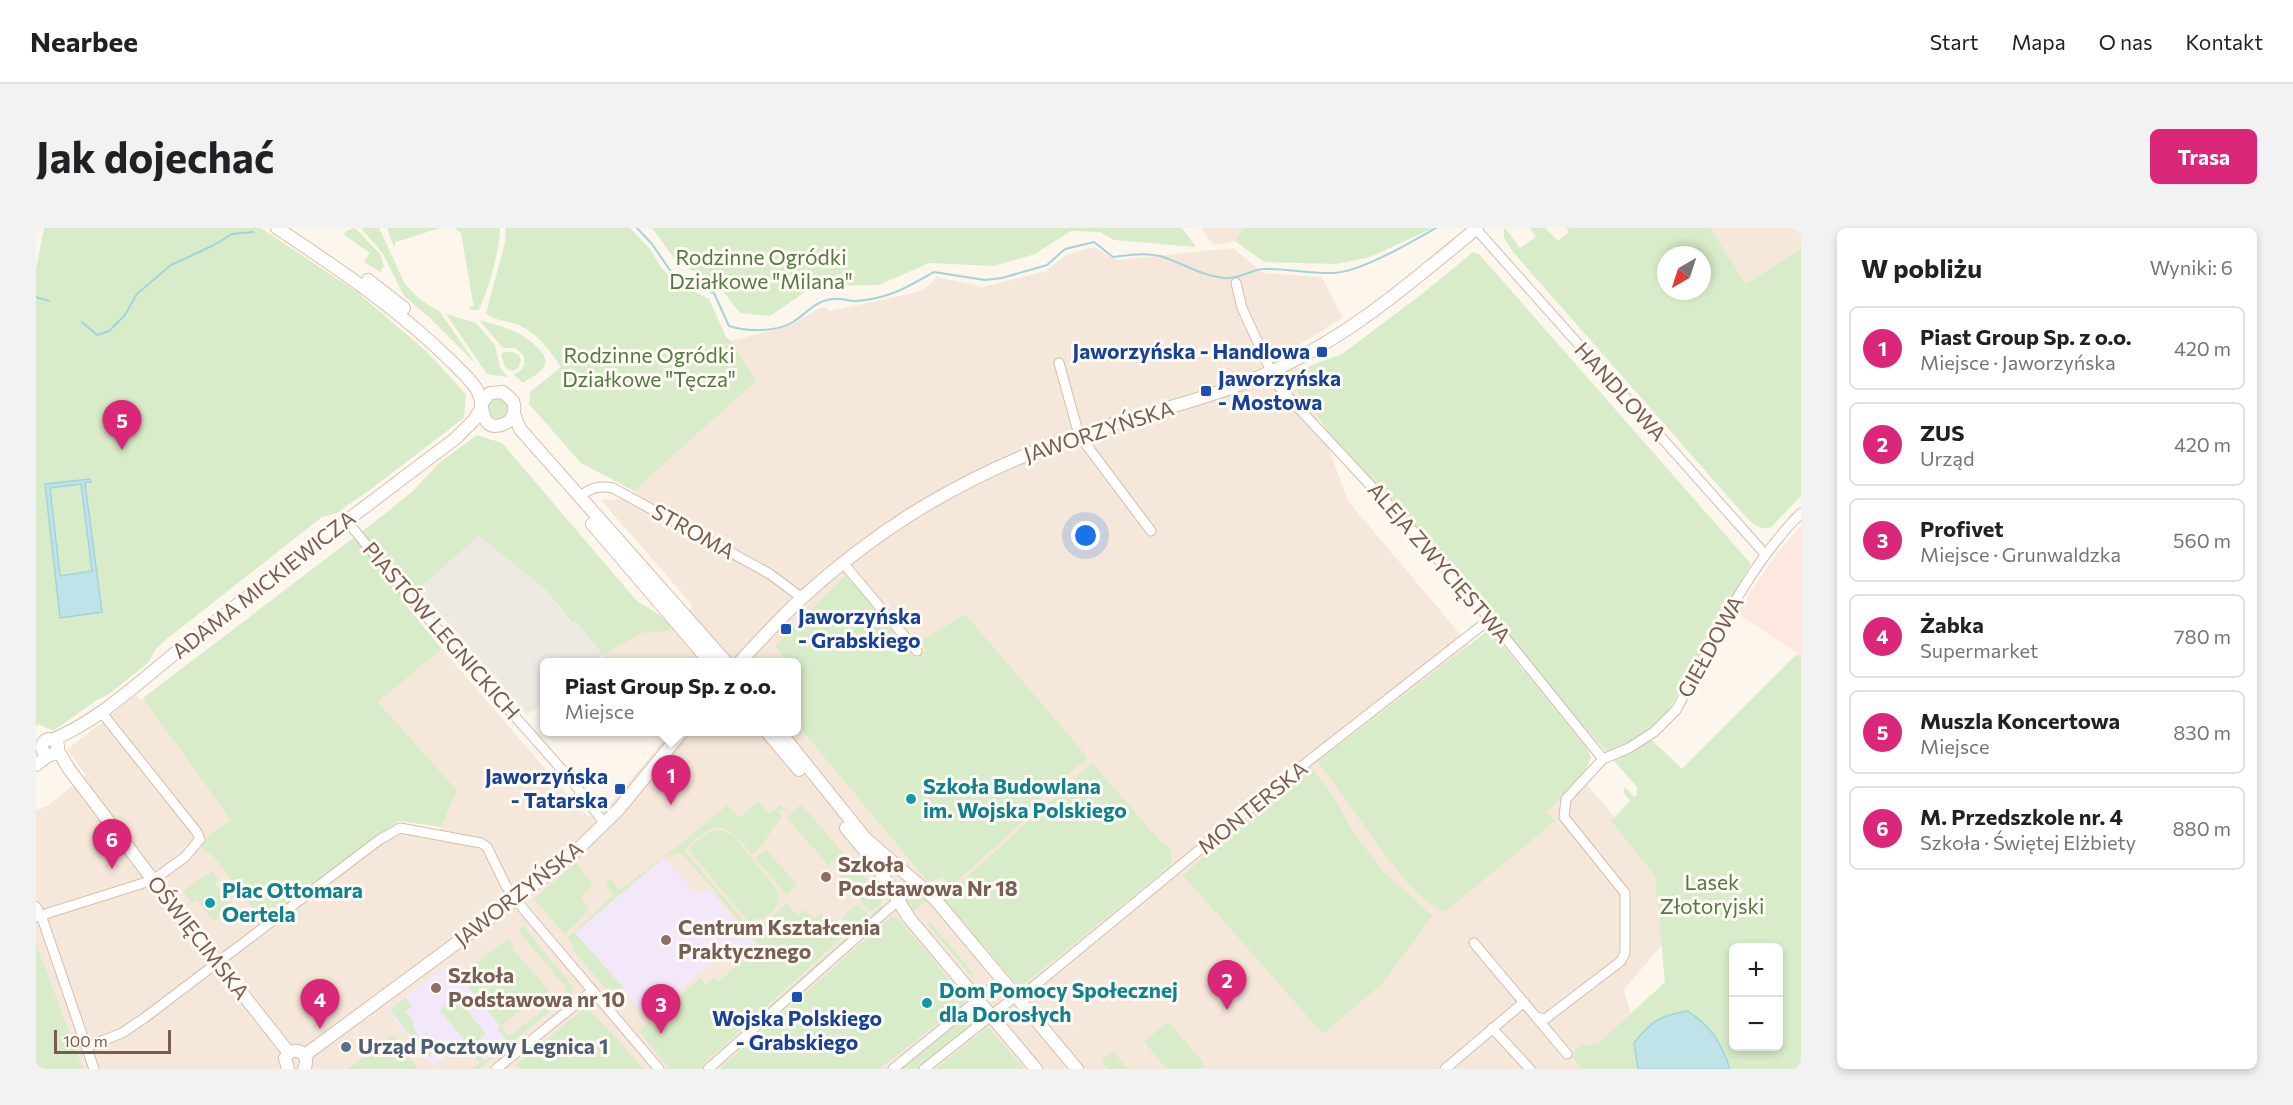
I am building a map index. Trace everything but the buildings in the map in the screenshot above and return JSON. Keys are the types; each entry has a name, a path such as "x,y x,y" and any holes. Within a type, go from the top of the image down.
{"street":[{"path":"277,228 326,256 406,309 481,383 495,392"},
{"path":"291,228 398,314 474,386 484,418 518,438 706,658"},
{"name":"JAWORZYŃSKA","path":"745,658 802,598 843,563 906,516 945,493 1013,460 1079,435 1208,397 1272,372 1354,325 1421,275 1476,228"},
{"name":"HANDLOWA","path":"1476,228 1765,554"},
{"name":"ALEJA ZWYCIĘSTWA","path":"1236,283 1242,308 1278,386 1412,530 1490,619 1603,759"},
{"path":"1059,363 1079,435 1151,531"},
{"path":"481,407 486,396 495,392 504,392 511,398 515,405 514,414 520,429 722,658"},
{"name":"ADAMA MICKIEWICZA","path":"36,765 49,750 102,713 346,520 454,439 474,420 481,407"},
{"path":"496,424 509,421 514,414"},
{"name":"ADAMA MICKIEWICZA","path":"454,439 480,426 496,424"},
{"name":"STROMA","path":"579,497 599,486 612,488 770,574 802,598"},
{"name":"GIEŁDOWA","path":"1603,759 1629,748 1661,727 1672,716 1765,554 1801,513"},
{"name":"PIASTÓW LEGNICKICH","path":"346,520 572,782 605,824"},
{"path":"843,563 917,651"},
{"name":"MONTERSKA","path":"924,1069 1016,996 1028,991 1288,777 1490,619"},
{"path":"94,1069 38,913 153,880 185,857 200,839 102,713"},
{"name":"JAWORZYŃSKA","path":"305,1054 549,874 605,824 679,736"},
{"path":"771,736 868,847 918,883 937,902 1077,1069"},
{"path":"783,736 868,847 897,901 1036,1069"},
{"name":"OŚWIĘCIMSKA","path":"49,750 66,764 153,880 289,1053"},
{"path":"1536,1017 1545,1019 1622,961 1625,953 1625,893 1564,817 1566,799 1603,759"},
{"path":"87,1047 122,1033 219,964 379,840 400,828 480,843 487,847 500,876 516,899 659,1069"},
{"path":"708,1069 918,883"},
{"path":"1474,943 1567,1054"},
{"path":"893,1069 1002,980"},
{"path":"496,1069 592,991"},
{"path":"1444,1069 1524,1002"},
{"path":"1492,1028 1530,1069"},
{"path":"287,1069 285,1062 289,1053 295,1050 305,1054 307,1061 304,1069"}],"shaded area":[{"path":"1201,228 1244,228 1235,241 1218,245 1212,243"},
{"path":"1710,228 1801,228 1801,249 1746,285"},
{"path":"1094,247 1116,260 1233,248 1263,273 1322,277 1343,318 1292,349 1348,501 1638,845 1687,915 1624,990 1646,1069 36,1069 36,810 47,806 86,775 67,750 136,695 140,700 143,698 294,905 395,830 438,834 457,790 378,702 442,649 575,803 585,814 593,818 604,811 668,736 801,736 801,658 606,658 603,655 642,633 669,631 693,606 601,500 625,499 756,381 731,341 793,324 825,307 830,311 922,291 937,277 982,287 1046,271 1066,255"},
{"path":"1801,526 1801,656 1737,613 1775,556"},
{"path":"479,535 546,590 571,623 576,620 603,655 599,658 540,658 540,705 527,715 418,589"},
{"name":"Centrum Kształcenia Praktycznego","path":"664,857 696,894 709,889 756,946 740,959 726,951 647,1017 574,933"},
{"path":"449,964 503,1025 500,1029 509,1043 481,1064 462,1043 433,1067 387,1010"}],"green space":[{"path":"44,228 261,228 357,292 426,351 466,394 464,418 337,513 322,517 168,638 155,650 149,662 109,694 53,731 38,724 36,727 36,269"},
{"path":"354,228 380,254 384,266 380,272 364,262 370,253 344,235 346,231"},
{"path":"361,228 379,228 405,284 419,299 440,312 476,364 431,319 404,296 383,254"},
{"path":"387,228 440,228 396,242 394,247"},
{"path":"454,228 500,228 493,270 486,294 478,310 468,307 474,306 461,233"},
{"name":"Rodzinne Ogródki Działkowe \"Tęcza\"","path":"506,228 630,228 650,249 660,266 674,282 709,299 726,337 731,341 756,381 634,491 581,463 529,404 530,392 561,367 544,344 533,334 517,324 493,318 486,313 505,243"},
{"name":"Rodzinne Ogródki Działkowe \"Milana\"","path":"652,228 1182,228 1196,247 1114,240 1100,232 1071,231 1035,254 994,266 929,263 879,285 814,286 770,316 740,313 718,285 677,262"},
{"path":"1244,228 1433,228 1370,257 1336,264 1264,262 1235,241"},
{"path":"1505,228 1520,248 1536,237 1530,228 1545,228 1558,241 1569,232 1566,228 1710,228 1746,284 1801,249 1801,496 1771,527 1761,528 1749,520 1513,252 1504,238"},
{"name":"Lasek Złotoryjski","path":"1473,252 1479,254 1751,564 1668,711 1653,727 1641,734 1654,742 1682,769 1797,654 1801,656 1801,1069 1582,1069 1571,1055 1583,1044 1586,1046 1598,1044 1665,982 1655,876 1611,821 1630,801 1623,792 1625,787 1634,797 1637,794 1637,787 1565,705 1493,614 1334,439 1287,378 1342,354"},
{"path":"446,314 476,323 495,345 500,368 508,377 487,374"},
{"path":"479,320 511,330 532,342 544,356 543,368 523,383 513,374 523,367 523,355 515,348 503,348"},
{"path":"504,352 519,355 521,361 518,368 512,371 505,367 501,354"},
{"path":"500,396 507,401 510,409 505,417 497,420 488,415 485,404 491,397"},
{"path":"477,435 502,443 637,601 661,616 672,627 669,631 642,633 603,655 576,621 572,623 546,590 479,536 403,602 442,649 378,702 457,790 441,827 399,821 290,900 294,906 266,926 214,857 200,848 208,836 231,820 143,698 386,513 413,491 440,462"},
{"path":"846,575 916,659 926,650 921,641 965,614 1088,758 1037,801 1041,806 951,886 943,876 929,883 801,729 801,658 786,658 775,646"},
{"path":"1490,629 1586,747 1591,757 1585,772 1546,813 1555,821 1446,911 1430,902 1412,887 1395,868 1317,762"},
{"path":"1092,763 1162,843 1171,847 1171,865 1019,988 980,941 977,942 970,934 972,932 943,899"},
{"path":"1311,767 1337,803 1353,832 1383,871 1432,916 1382,984 1323,1034 1183,875 1265,802"},
{"path":"797,799 785,812 781,809 779,812 782,816 762,845 752,854 734,835 720,828 704,832 684,850 757,937 765,931 761,926 787,903 798,916 805,909 814,919 821,913 829,922 833,919 847,933 698,1069 669,1069 639,1031 700,978 706,985 714,978 718,982 756,949 759,952 762,948 682,853 664,857 575,933 623,987 612,996 572,949 574,946 568,938 613,895 606,884 610,878 620,890 727,805 740,818 758,801 770,814 780,805 785,810"},
{"path":"801,804 844,854 828,865 787,818"},
{"path":"722,830 735,837 777,890 777,902 773,911 765,917 753,919 763,931 759,934 688,849 707,833"},
{"path":"766,849 797,885 787,895 755,858"},
{"path":"576,863 593,885 581,898 589,909 565,934 534,899"},
{"path":"852,864 881,898 881,903 870,912 839,875"},
{"path":"212,871 219,880 215,885 233,908 214,922 197,900 192,903 183,891"},
{"path":"919,891 929,899 910,914 904,904"},
{"path":"857,904 868,914 851,930 842,918"},
{"path":"881,906 883,907 703,1069 700,1069"},
{"path":"891,917 898,918 965,998 964,1003 879,1069 719,1069"},
{"path":"929,921 975,975 970,975 928,924"},
{"path":"523,926 574,988 571,994 479,1069 473,1069 480,1063 471,1051 475,1049 485,1061 508,1042 498,1030 500,1026 459,976 508,939 514,945 512,948 549,990 542,996 540,994 501,1026 509,1037 565,992 566,987 518,931"},
{"path":"36,944 83,1069 36,1069"},
{"path":"405,997 412,1006 405,1012 414,1022 413,1028 433,1053 427,1057 390,1010"},
{"path":"456,997 486,1034 470,1047 440,1010"},
{"path":"586,1007 643,1069 521,1069 517,1064"},
{"path":"974,1009 982,1018 919,1069 899,1069"},
{"path":"1165,1024 1170,1024 1203,1062 1204,1067 1201,1069 1167,1069 1144,1042"},
{"path":"988,1027 1024,1069 936,1069"},
{"path":"393,1035 418,1069 348,1069"},
{"path":"1113,1051 1128,1069 1108,1069 1101,1061"}],"water":[{"path":"90,479 91,482 85,483 102,612 60,618 45,484","holes":["81,484 92,571 60,576 50,488"]},
{"path":"1688,1011 1715,1036 1730,1069 1638,1069 1634,1043 1640,1035 1657,1020"}],"waterway":[{"path":"637,228 652,244 674,276 714,293 729,326 753,330 779,328 827,300 856,301 888,295 934,272 985,280 1002,278 1047,265 1065,249 1094,242 1113,257 1138,254 1157,255 1208,275 1229,278 1263,269 1343,272 1385,256 1436,228"},
{"path":"82,322 97,335 109,331 125,315 137,294 171,265 232,234 253,232"},
{"path":"36,297 49,301"}],"place":[{"name":"Jaworzyńska - Handlowa","path":"1322,352"},
{"name":"Jaworzyńska - Mostowa","path":"1206,391"},
{"name":"Muszla Koncertowa","path":"122,450"},
{"name":"Jaworzyńska - Grabskiego","path":"786,629"},
{"name":"Jaworzyńska - Tatarska","path":"620,789"},
{"name":"Szkoła Budowlana im. Wojska Polskiego","path":"911,799"},
{"name":"Piast Group Sp. z o.o.","path":"671,805"},
{"name":"M. Przedszkole nr. 4","path":"112,869"},
{"name":"Szkoła Podstawowa Nr 18","path":"826,877"},
{"name":"Plac Ottomara Oertela","path":"210,903"},
{"name":"Centrum Kształcenia Praktycznego","path":"666,940"},
{"name":"Szkoła Podstawowa nr 10","path":"436,988"},
{"name":"Wojska Polskiego - Grabskiego","path":"797,997"},
{"name":"Dom Pomocy Społecznej dla Dorosłych","path":"927,1003"},
{"name":"ZUS","path":"1227,1010"},
{"name":"Żabka","path":"320,1029"},
{"name":"Profivet","path":"661,1034"},
{"name":"Urząd Pocztowy Legnica 1","path":"346,1047"}]}
